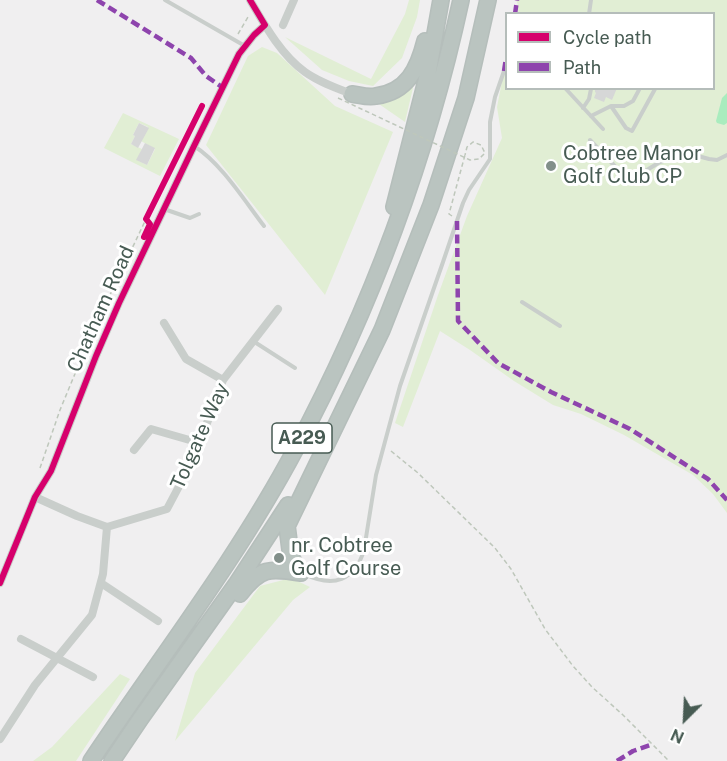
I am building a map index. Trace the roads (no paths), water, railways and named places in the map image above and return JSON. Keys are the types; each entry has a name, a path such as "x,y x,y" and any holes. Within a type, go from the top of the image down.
{"highway":[{"path":"345,96 374,97 394,92 404,85 414,72 422,55 435,0"},
{"path":"374,282 428,73 441,0"},
{"name":"A229","path":"91,761 227,563 265,503 295,451 331,380 360,317 411,185 443,80 461,0"},
{"name":"A229","path":"112,761 237,583 329,439 382,330 431,205 466,98 490,0"},
{"path":"301,573 291,557 287,526 329,439"},
{"path":"141,718 179,675 252,579 270,569 301,573"}],"street":[{"path":"250,0 277,44 304,72 345,96"},
{"path":"283,25 294,0"},
{"name":"Chatham Road","path":"0,583 35,496 51,471 106,335 164,209 239,54 265,25"},
{"name":"Tolgate Way","path":"107,527 167,509 194,458 223,380 278,309"},
{"path":"164,323 186,359 223,380"},
{"path":"134,450 151,429 200,443"},
{"path":"0,739 35,685 93,615 103,574 107,527 35,496"},
{"path":"100,583 158,621"},
{"path":"21,639 93,677"}],"lane":[{"path":"165,0 246,46"},
{"path":"301,573 324,582 335,582 350,575 361,561 376,475 400,386 463,203 490,159 490,122 495,96 505,71"},
{"path":"567,90 603,129"},
{"path":"583,108 589,99 591,90"},
{"path":"591,116 611,106 624,106 633,101 639,90"},
{"path":"611,106 626,128 634,133 655,90"},
{"path":"590,140 628,180 660,162 674,158 698,156 717,160 727,155"},
{"path":"194,146 218,166 264,226"},
{"path":"164,209 190,218 199,214"},
{"path":"522,302 560,326"},
{"path":"253,342 295,368"}],"place":[{"name":"Cobtree Manor Golf Club CP","path":"551,166"},
{"name":"nr. Cobtree Golf Course","path":"279,558"}]}
